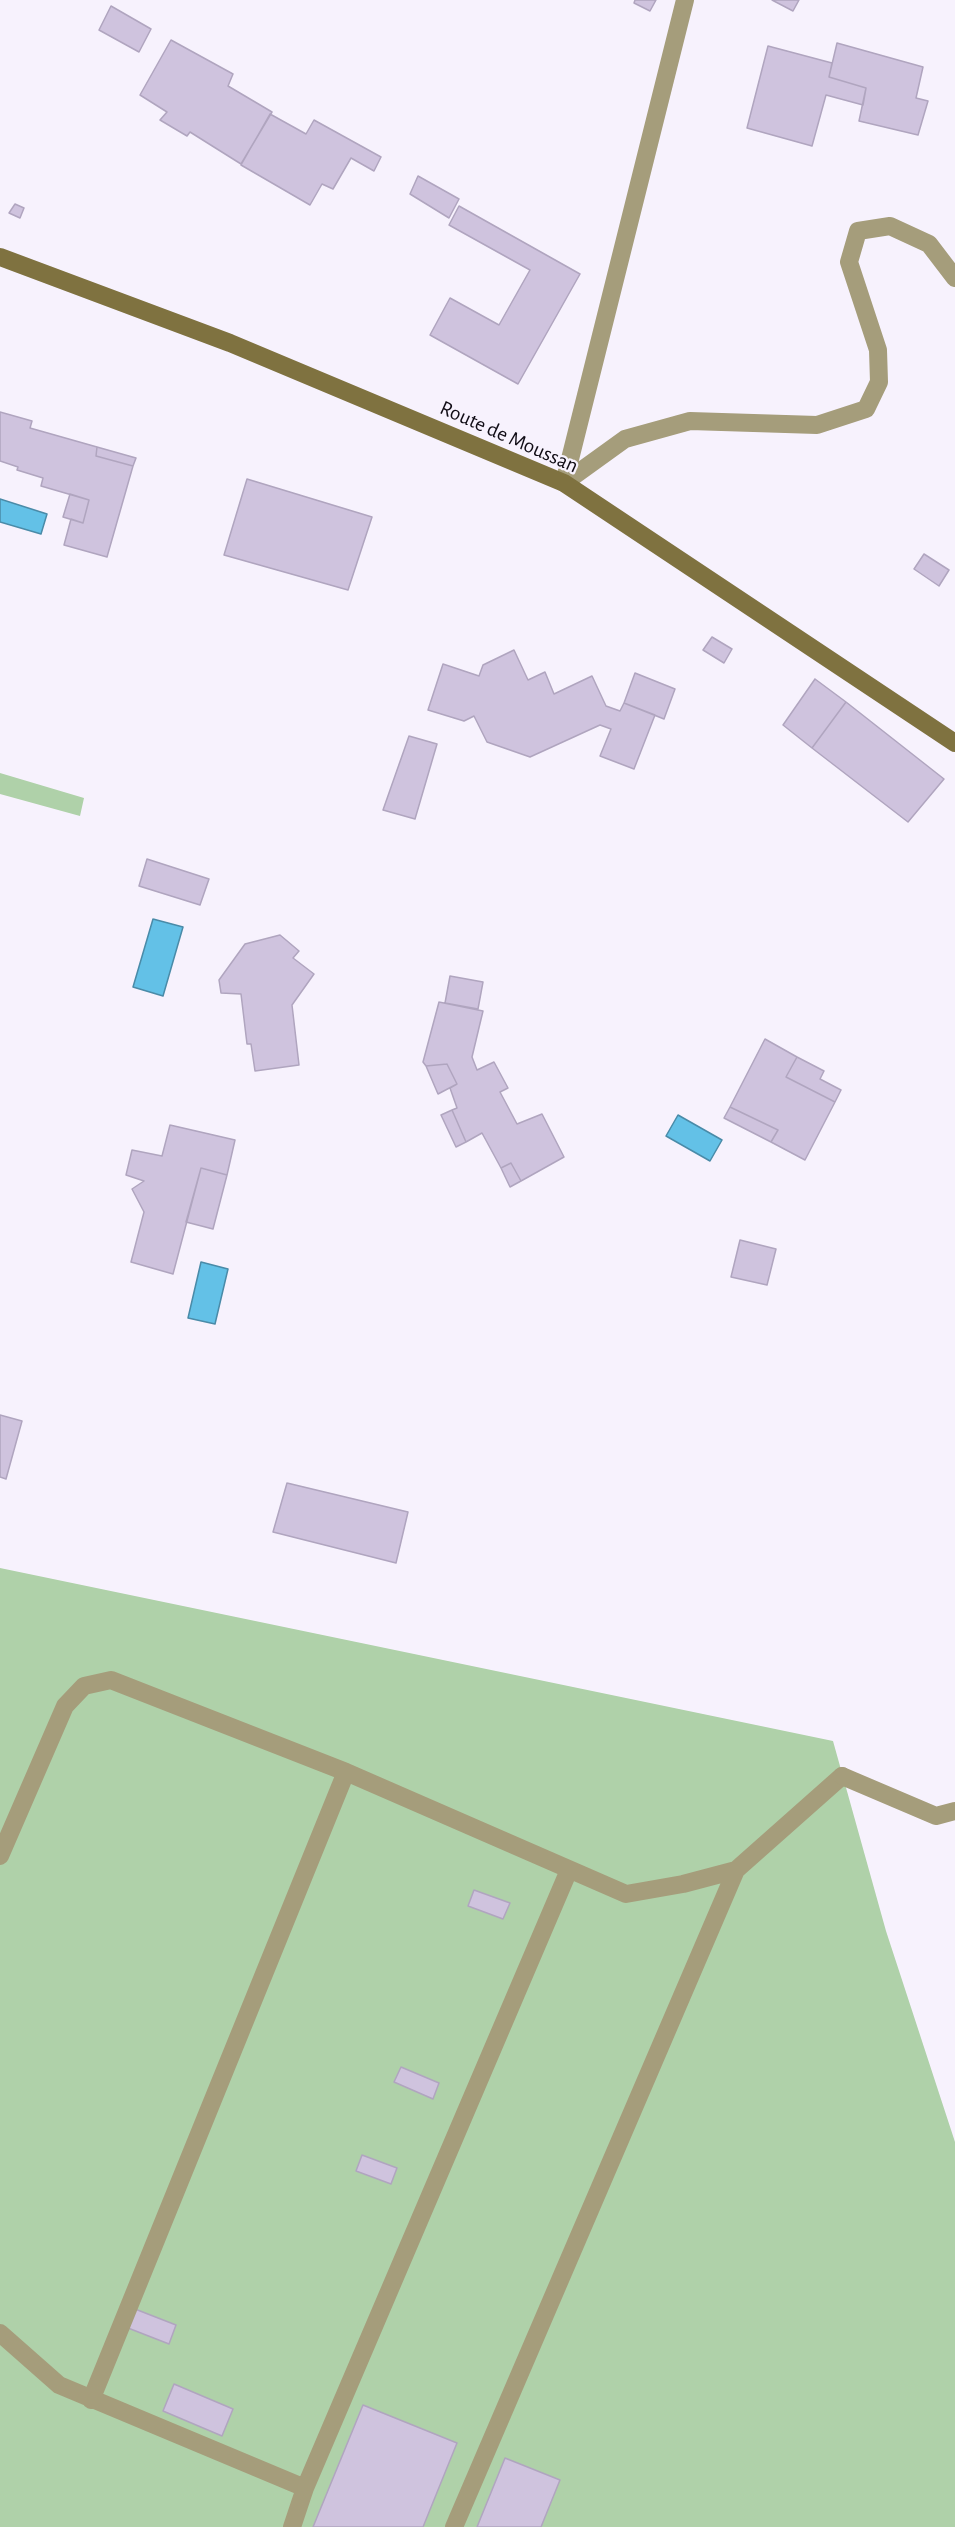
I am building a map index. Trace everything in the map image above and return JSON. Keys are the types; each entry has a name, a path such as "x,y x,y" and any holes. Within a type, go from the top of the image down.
{"street":[{"path":"564,483 685,0"},
{"path":"564,483 625,439 690,421 817,425 866,409 879,382 878,350 849,262 858,231 890,226 929,244 955,278"},
{"name":"Route de Moussan","path":"0,257 230,343 564,483 955,744"},
{"path":"0,1856 65,1706 84,1686 111,1680 346,1772 626,1894 683,1884 736,1870"},
{"path":"92,2400 346,1772"},
{"path":"454,2527 736,1870 842,1776 936,1816 955,1811"},
{"path":"292,2527 305,2488 569,1870"},
{"path":"0,2333 59,2385 305,2488"}],"green space":[{"path":"0,773 84,798 80,816 0,794"},
{"path":"0,1568 833,1741 886,1931 955,2142 955,2527 0,2527"}],"water":[{"path":"0,499 47,514 41,534 0,522"},
{"path":"153,919 183,927 163,996 133,987"},
{"path":"678,1115 722,1140 710,1161 666,1136"},
{"path":"201,1262 228,1269 215,1324 188,1318"}],"building":[{"path":"635,0 656,0 650,11 634,3"},
{"path":"772,0 799,0 793,11"},
{"path":"111,6 151,29 139,52 99,30"},
{"path":"171,40 233,74 228,86 272,112 241,164 190,132 187,136 160,120 167,112 140,95"},
{"path":"837,43 923,67 916,98 928,101 918,135 859,121 866,88 829,77"},
{"path":"768,46 832,63 829,77 866,88 863,105 826,95 812,146 747,128"},
{"path":"270,114 306,134 314,120 381,157 374,171 351,158 333,189 322,184 310,205 241,165"},
{"path":"418,176 459,199 449,218 410,194"},
{"path":"15,204 24,208 20,218 9,213"},
{"path":"459,206 580,274 518,384 430,335 450,298 499,325 530,270 449,225"},
{"path":"0,412 32,421 30,428 97,447 96,456 133,466 107,557 64,545 71,519 83,523 89,500 41,486 43,478 17,470 18,467 0,461"},
{"path":"97,447 136,458 133,466 96,456"},
{"path":"247,479 372,517 348,590 224,555"},
{"path":"70,494 89,500 83,523 63,517"},
{"path":"924,554 949,570 939,586 914,569"},
{"path":"712,637 732,649 724,663 703,650"},
{"path":"514,650 528,680 545,672 554,694 592,676 606,706 620,711 624,703 655,715 634,769 600,756 611,729 600,725 530,757 487,742 474,716 464,721 428,710 443,664 479,676 483,665"},
{"path":"635,673 675,689 664,719 624,703"},
{"path":"815,679 846,702 812,748 783,725"},
{"path":"846,702 944,779 908,822 812,748"},
{"path":"409,736 437,744 415,819 383,810"},
{"path":"147,859 209,879 200,905 139,886"},
{"path":"280,935 299,951 293,958 314,974 292,1005 299,1065 255,1071 251,1044 247,1044 241,994 221,993 219,980 245,944"},
{"path":"450,976 483,982 478,1009 445,1003"},
{"path":"439,1002 483,1011 472,1057 477,1070 494,1062 508,1088 500,1092 517,1124 542,1114 564,1157 521,1181 511,1163 501,1168 482,1133 466,1142 452,1110 457,1108 450,1088 457,1084 447,1064 426,1066 423,1062"},
{"path":"765,1039 797,1057 786,1077 835,1102 805,1160 771,1142 778,1130 730,1107"},
{"path":"797,1057 824,1071 820,1079 841,1090 835,1102 786,1077"},
{"path":"447,1064 457,1084 438,1094 426,1066"},
{"path":"730,1107 778,1130 771,1142 724,1118"},
{"path":"452,1110 466,1142 456,1147 441,1115"},
{"path":"170,1125 235,1140 227,1175 201,1168 173,1274 131,1262 144,1212 132,1189 144,1181 126,1175 132,1150 162,1156"},
{"path":"511,1163 521,1181 510,1187 501,1168"},
{"path":"201,1168 227,1175 213,1229 186,1222"},
{"path":"740,1240 776,1249 767,1285 731,1277"},
{"path":"0,1415 22,1421 6,1479 0,1477"},
{"path":"287,1483 408,1512 396,1563 273,1532"},
{"path":"474,1890 510,1903 503,1919 468,1906"},
{"path":"401,2067 439,2083 433,2099 394,2082"},
{"path":"362,2155 397,2168 391,2184 356,2171"},
{"path":"135,2309 176,2325 169,2344 128,2328"},
{"path":"174,2384 233,2409 222,2436 163,2411"},
{"path":"363,2405 457,2443 423,2527 313,2527"},
{"path":"505,2458 560,2480 541,2527 477,2527"}]}
